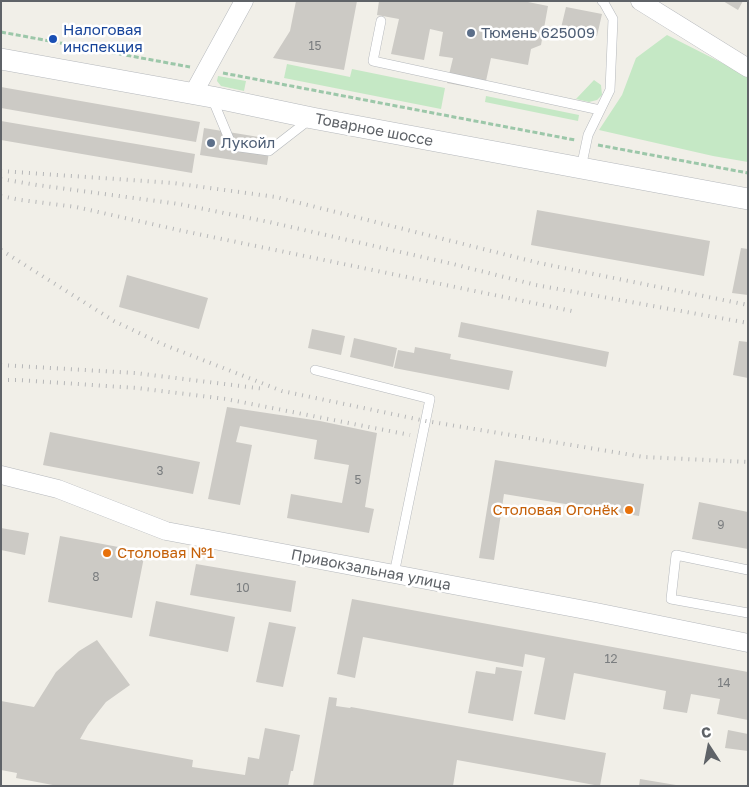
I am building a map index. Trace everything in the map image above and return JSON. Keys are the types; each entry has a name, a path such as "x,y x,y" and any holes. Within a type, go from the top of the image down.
{"street":[{"path":"203,96 206,70 240,3"},
{"path":"650,4 748,68"},
{"name":"Товарное шоссе","path":"1,59 748,199"},
{"name":"Привокзальная улица","path":"1,475 58,489 166,531 596,612 748,643"}],"lane":[{"path":"581,168 588,135 610,90 613,19 602,1"},
{"path":"381,21 373,61 600,110"},
{"path":"203,96 232,146 269,151 312,118"},
{"path":"315,370 430,399 394,574"},
{"path":"748,570 676,555 671,599 748,613"}],"path":[{"path":"1,32 748,173"}],"green space":[{"path":"667,35 748,76 748,162 599,130 622,95 636,58"},
{"path":"287,64 350,77 352,69 445,88 441,109 284,78"},
{"path":"218,76 246,81 244,91 221,86 217,81"},
{"path":"594,80 601,85 602,95 597,100 589,102 576,99"},
{"path":"486,96 579,115 578,121 485,102"}],"building":[{"path":"296,1 357,1 344,70 273,58 290,31"},
{"path":"379,1 523,1 548,6 541,45 531,49 528,65 491,58 484,90 447,83 453,58 439,56 443,32 430,29 424,60 391,54 399,19 377,15"},
{"path":"723,1 743,1 738,10"},
{"path":"566,7 602,14 597,36 561,28"},
{"path":"1,87 200,122 196,142 1,108"},
{"path":"1,121 195,154 192,173 1,140"},
{"path":"204,128 271,139 267,165 200,155"},
{"path":"537,210 710,241 704,276 531,245"},
{"path":"741,248 748,249 748,295 732,293"},
{"path":"127,275 208,298 199,329 119,307"},
{"path":"461,322 609,352 606,367 458,337"},
{"path":"312,329 345,336 341,355 308,348"},
{"path":"354,338 397,348 393,367 350,357"},
{"path":"739,341 748,342 748,378 733,375"},
{"path":"415,347 451,354 450,359 513,371 509,390 394,368 398,350 414,353"},
{"path":"227,407 320,421 377,433 365,507 374,509 369,533 287,518 291,494 342,503 349,465 314,459 317,440 240,426 236,442 252,445 240,505 208,499"},
{"path":"50,432 200,462 193,494 43,465"},
{"path":"495,460 644,484 639,516 504,494 494,560 479,558"},
{"path":"699,502 748,512 748,549 692,539"},
{"path":"1,528 29,533 25,555 1,550"},
{"path":"60,536 145,552 132,618 48,602"},
{"path":"196,564 296,581 291,612 190,595"},
{"path":"352,599 748,672 748,720 717,714 720,699 691,694 687,713 663,709 666,691 574,673 565,720 534,714 545,658 525,654 523,667 363,637 355,678 337,674"},
{"path":"156,601 235,617 228,652 149,636"},
{"path":"269,622 296,627 283,687 256,682"},
{"path":"97,640 130,685 106,702 88,725 80,739 193,760 192,767 245,775 248,757 259,759 265,728 300,735 288,786 58,786 16,778 17,773 1,770 1,701 34,707 56,672 79,651"},
{"path":"496,667 522,671 513,721 468,713 476,671 495,674"},
{"path":"329,697 337,698 336,706 351,707 606,753 600,786 457,760 453,786 313,786"},
{"path":"728,730 748,734 748,751 725,748"},
{"path":"640,779 676,785 639,786"}],"railway":[{"path":"1,171 173,183 276,197 539,263 748,305"},
{"path":"1,179 179,204 269,222 536,285 748,323"},
{"path":"1,196 76,207 183,231 572,311"},
{"path":"1,250 114,321 162,344 282,391 426,421 644,457 748,462"},
{"path":"1,365 135,373 265,389"},
{"path":"1,380 137,388 226,399 410,435"}],"place":[{"name":"Тюмень 625009","path":"471,33"},
{"name":"Налоговая инспекция","path":"53,39"},
{"name":"Лукойл","path":"211,143"},
{"name":"Столовая Огонёк","path":"629,510"},
{"name":"Столовая №1","path":"107,553"}]}
